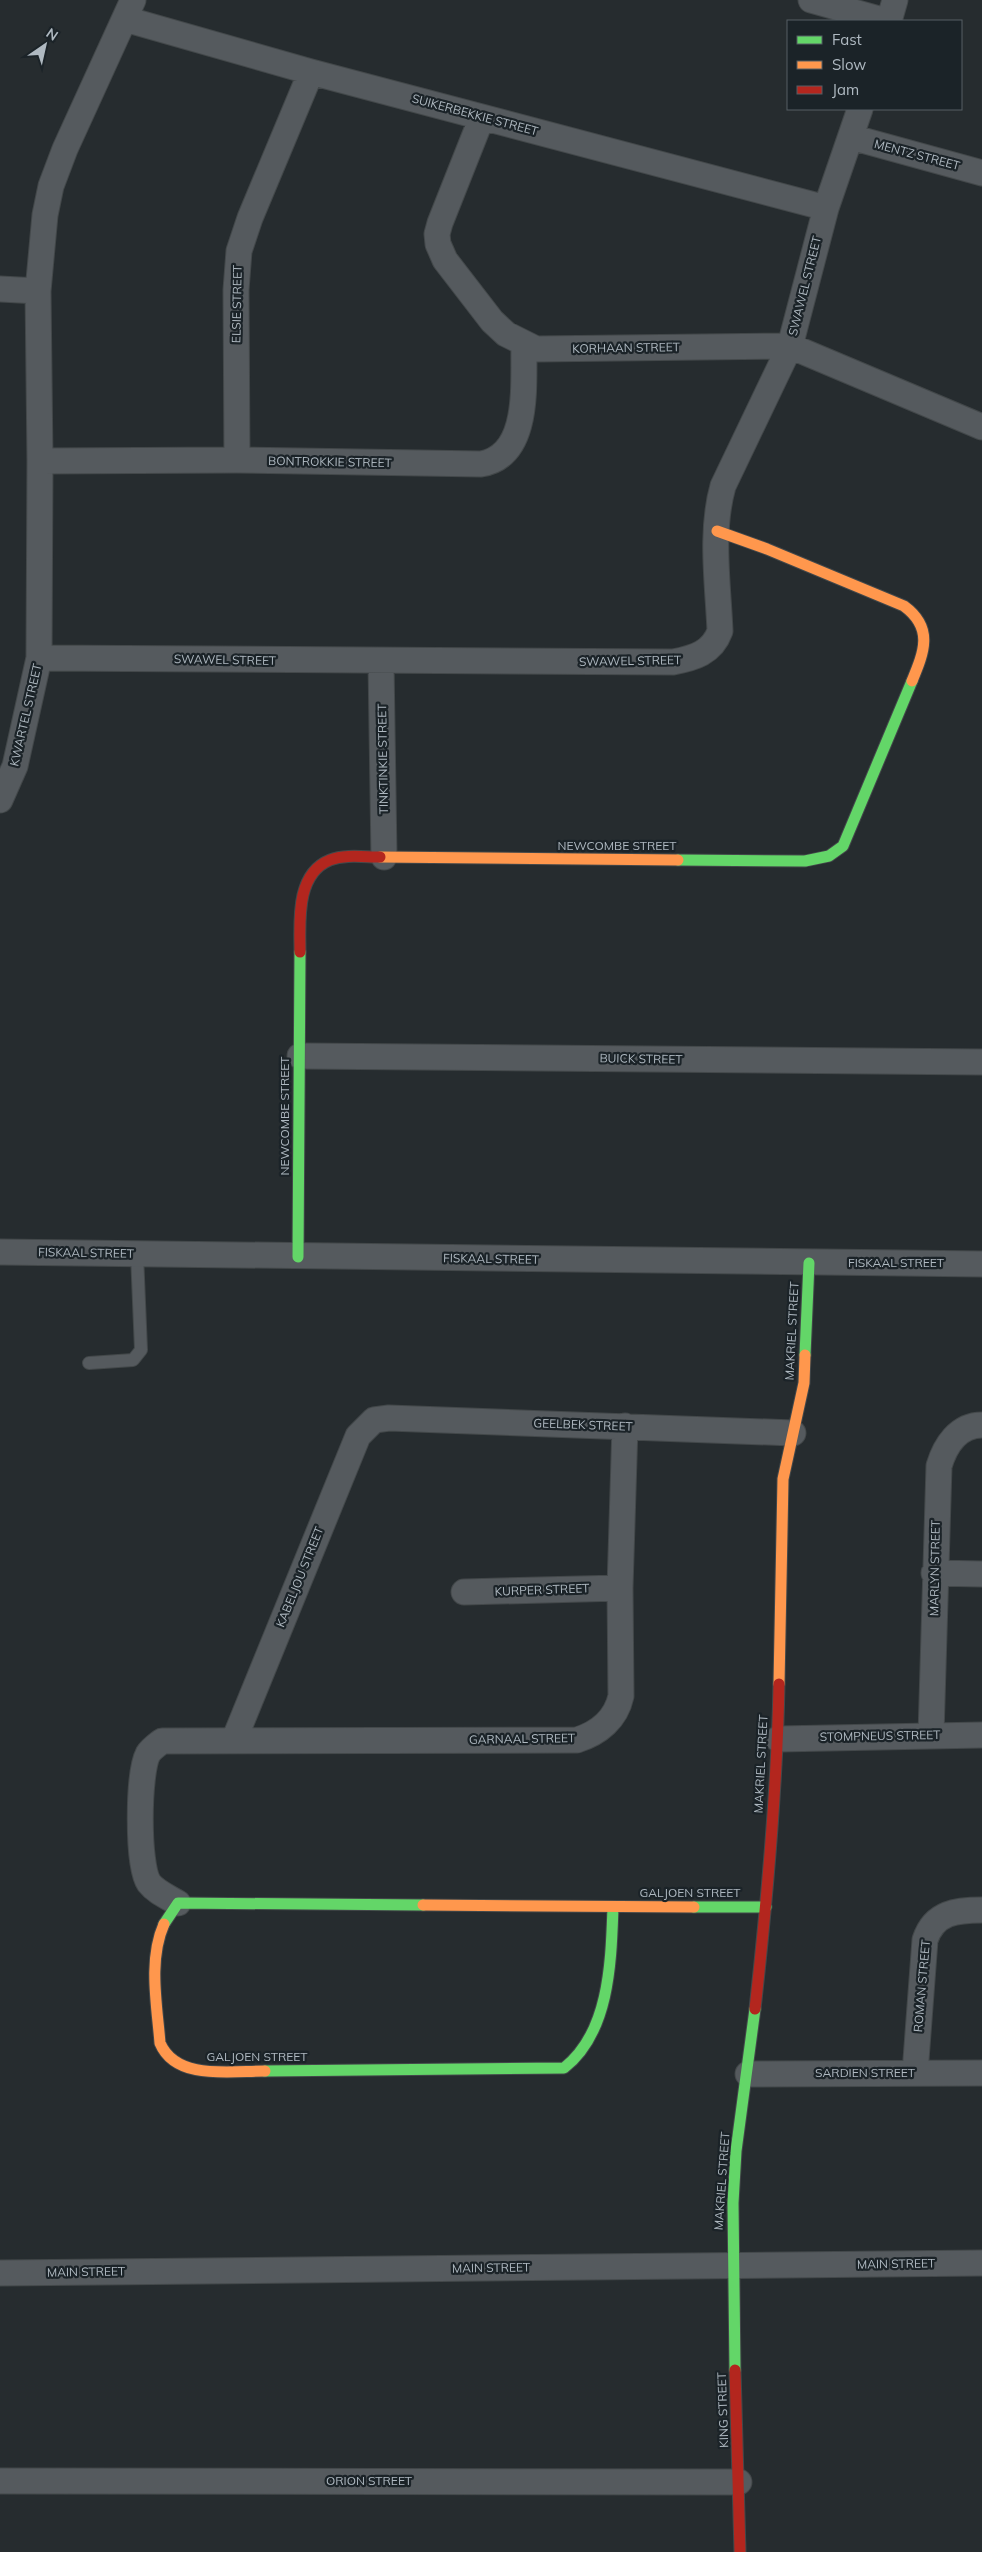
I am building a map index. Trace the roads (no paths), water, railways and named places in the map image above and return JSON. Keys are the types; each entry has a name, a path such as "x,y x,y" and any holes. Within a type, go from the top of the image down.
{"street":[{"path":"811,0 884,20"},
{"path":"888,20 895,0"},
{"name":"SUIKERBEKKIE STREET","path":"129,10 310,72 826,208"},
{"name":"KWARTEL STREET","path":"0,800 15,766 39,658 40,461 38,291 45,215 51,186 65,149 129,10"},
{"name":"ELSIE STREET","path":"237,460 236,290 239,252 250,218 310,72"},
{"name":"SWAWEL STREET","path":"39,658 381,662 673,662 691,659 703,654 720,632 717,532 719,502 723,486 790,346 826,208 860,110"},
{"name":"KORHAAN STREET","path":"482,117 440,223 437,234 438,244 445,260 492,321 506,334 524,345 536,349 790,346 982,427"},
{"name":"MENTZ STREET","path":"851,137 982,172"},
{"path":"0,289 38,291"},
{"name":"BONTROKKIE STREET","path":"40,461 237,460 491,463 509,449 516,436 522,410 524,345"},
{"name":"NEWCOMBE STREET","path":"298,1257 300,907 304,890 317,868 332,858 384,856 805,861 829,856 843,846 920,662 925,645 925,633 913,612 904,606 767,549 717,532"},
{"name":"TINKTINKIE STREET","path":"381,662 384,856"},
{"name":"BUICK STREET","path":"300,1056 982,1062"},
{"name":"FISKAAL STREET","path":"0,1252 982,1264"},
{"name":"MAKRIEL STREET","path":"732,2266 736,2151 748,2074 766,1907 778,1739 780,1511 782,1479 807,1364 809,1263"},
{"name":"GEELBEK STREET","path":"374,1420 389,1418 793,1433"},
{"name":"KABELJOU STREET","path":"234,1740 358,1436 374,1420"},
{"name":"MARLYN STREET","path":"931,1735 934,1574 939,1466 944,1450 959,1433 976,1425 982,1425"},
{"name":"GARNAAL STREET","path":"178,1903 148,1882 139,1831 145,1763 150,1752 162,1741 577,1740 590,1736 609,1722 619,1704 621,1696 620,1588 625,1426"},
{"path":"934,1574 982,1574"},
{"name":"KURPER STREET","path":"464,1592 620,1588"},
{"name":"STOMPNEUS STREET","path":"778,1739 982,1735"},
{"name":"GALJOEN STREET","path":"614,1907 612,1949 596,2028 582,2054 572,2064 564,2068 210,2071 177,2065 163,2052 160,2043 156,1949 164,1919 178,1903 766,1907"},
{"name":"ROMAN STREET","path":"915,2073 925,1940 928,1930 940,1917 951,1912 982,1910"},
{"name":"SARDIEN STREET","path":"748,2074 982,2073"},
{"name":"MAIN STREET","path":"0,2273 982,2263"},
{"name":"KING STREET","path":"732,2266 740,2552"},
{"name":"ORION STREET","path":"0,2481 739,2482"}],"lane":[{"path":"89,1363 133,1360 141,1350 137,1254"}]}
